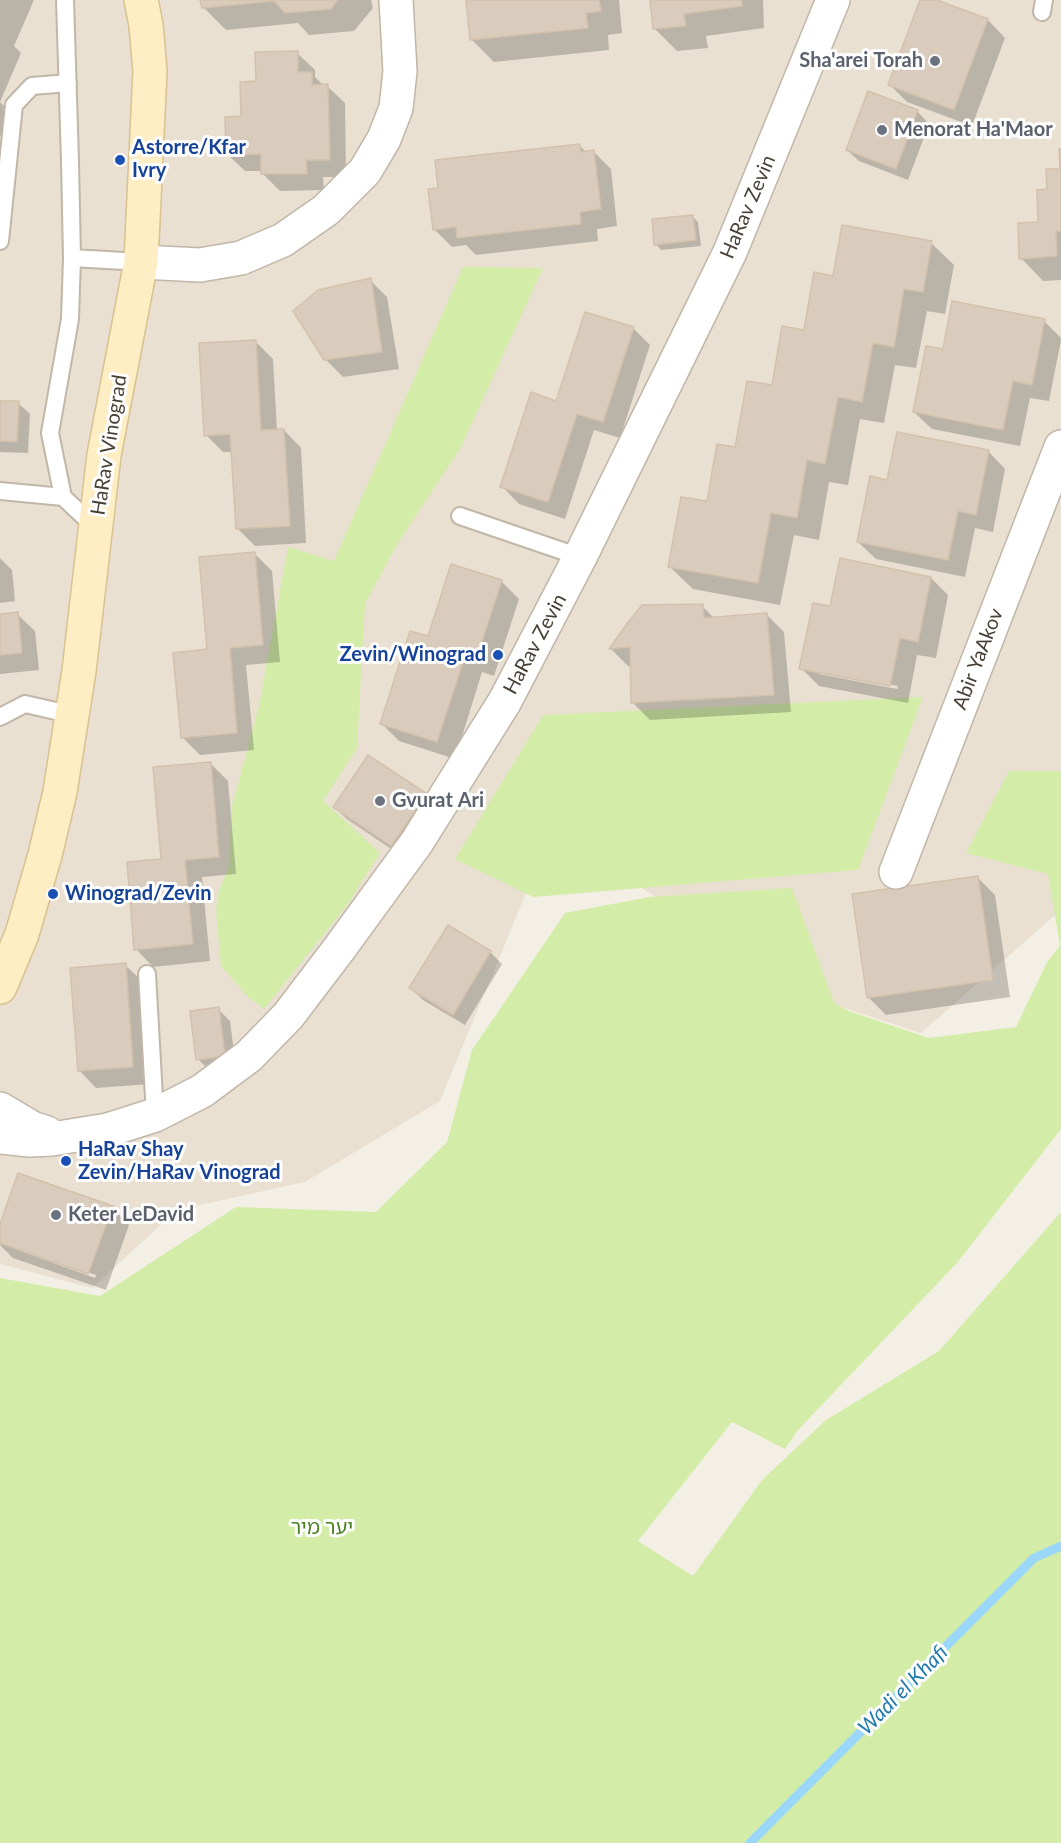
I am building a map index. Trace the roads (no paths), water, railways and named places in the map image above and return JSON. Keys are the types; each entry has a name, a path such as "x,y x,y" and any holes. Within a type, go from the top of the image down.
{"street":[{"name":"HaRav Vinograd","path":"0,987 22,934 60,792 73,715 104,454 141,262 150,71 146,25 141,0"},
{"path":"141,262 200,265 241,258 283,240 326,210 365,171 384,139 396,108 400,71 396,0"},
{"name":"HaRav Zevin","path":"0,1137 29,1140 63,1138 108,1130 155,1115 202,1091 249,1056 288,1016 339,949 417,842 505,701 580,557 730,252 833,0"},
{"name":"Abir YaAkov","path":"896,872 1061,447"},
{"name":"HaRav Vinograd","path":"0,940 34,887"},
{"name":"HaRav Zevin","path":"0,1109 13,1119 32,1128 63,1138"}],"lane":[{"path":"65,0 72,258 70,319 50,433 63,497 96,528"},
{"path":"0,241 14,105 32,86 68,83"},
{"path":"72,258 141,262"},
{"path":"0,491 63,497"},
{"path":"460,516 580,557"},
{"path":"0,717 25,704 73,715"},
{"path":"147,974 155,1115"}],"waterway":[{"name":"Wadi el Khafi","path":"750,1843 1034,1558 1061,1546"}],"place":[{"name":"Sha'arei Torah","path":"935,61"},
{"name":"Menorat Ha'Maor","path":"882,130"},
{"name":"Astorre/Kfar Ivry","path":"120,160"},
{"name":"Zevin/Winograd","path":"498,655"},
{"name":"Gvurat Ari","path":"380,801"},
{"name":"Winograd/Zevin","path":"53,894"},
{"name":"HaRav Shay Zevin/HaRav Vinograd","path":"66,1161"},
{"name":"Keter LeDavid","path":"56,1215"}],"park label":[{"name":"יער מיר","path":"322,1528"}]}
